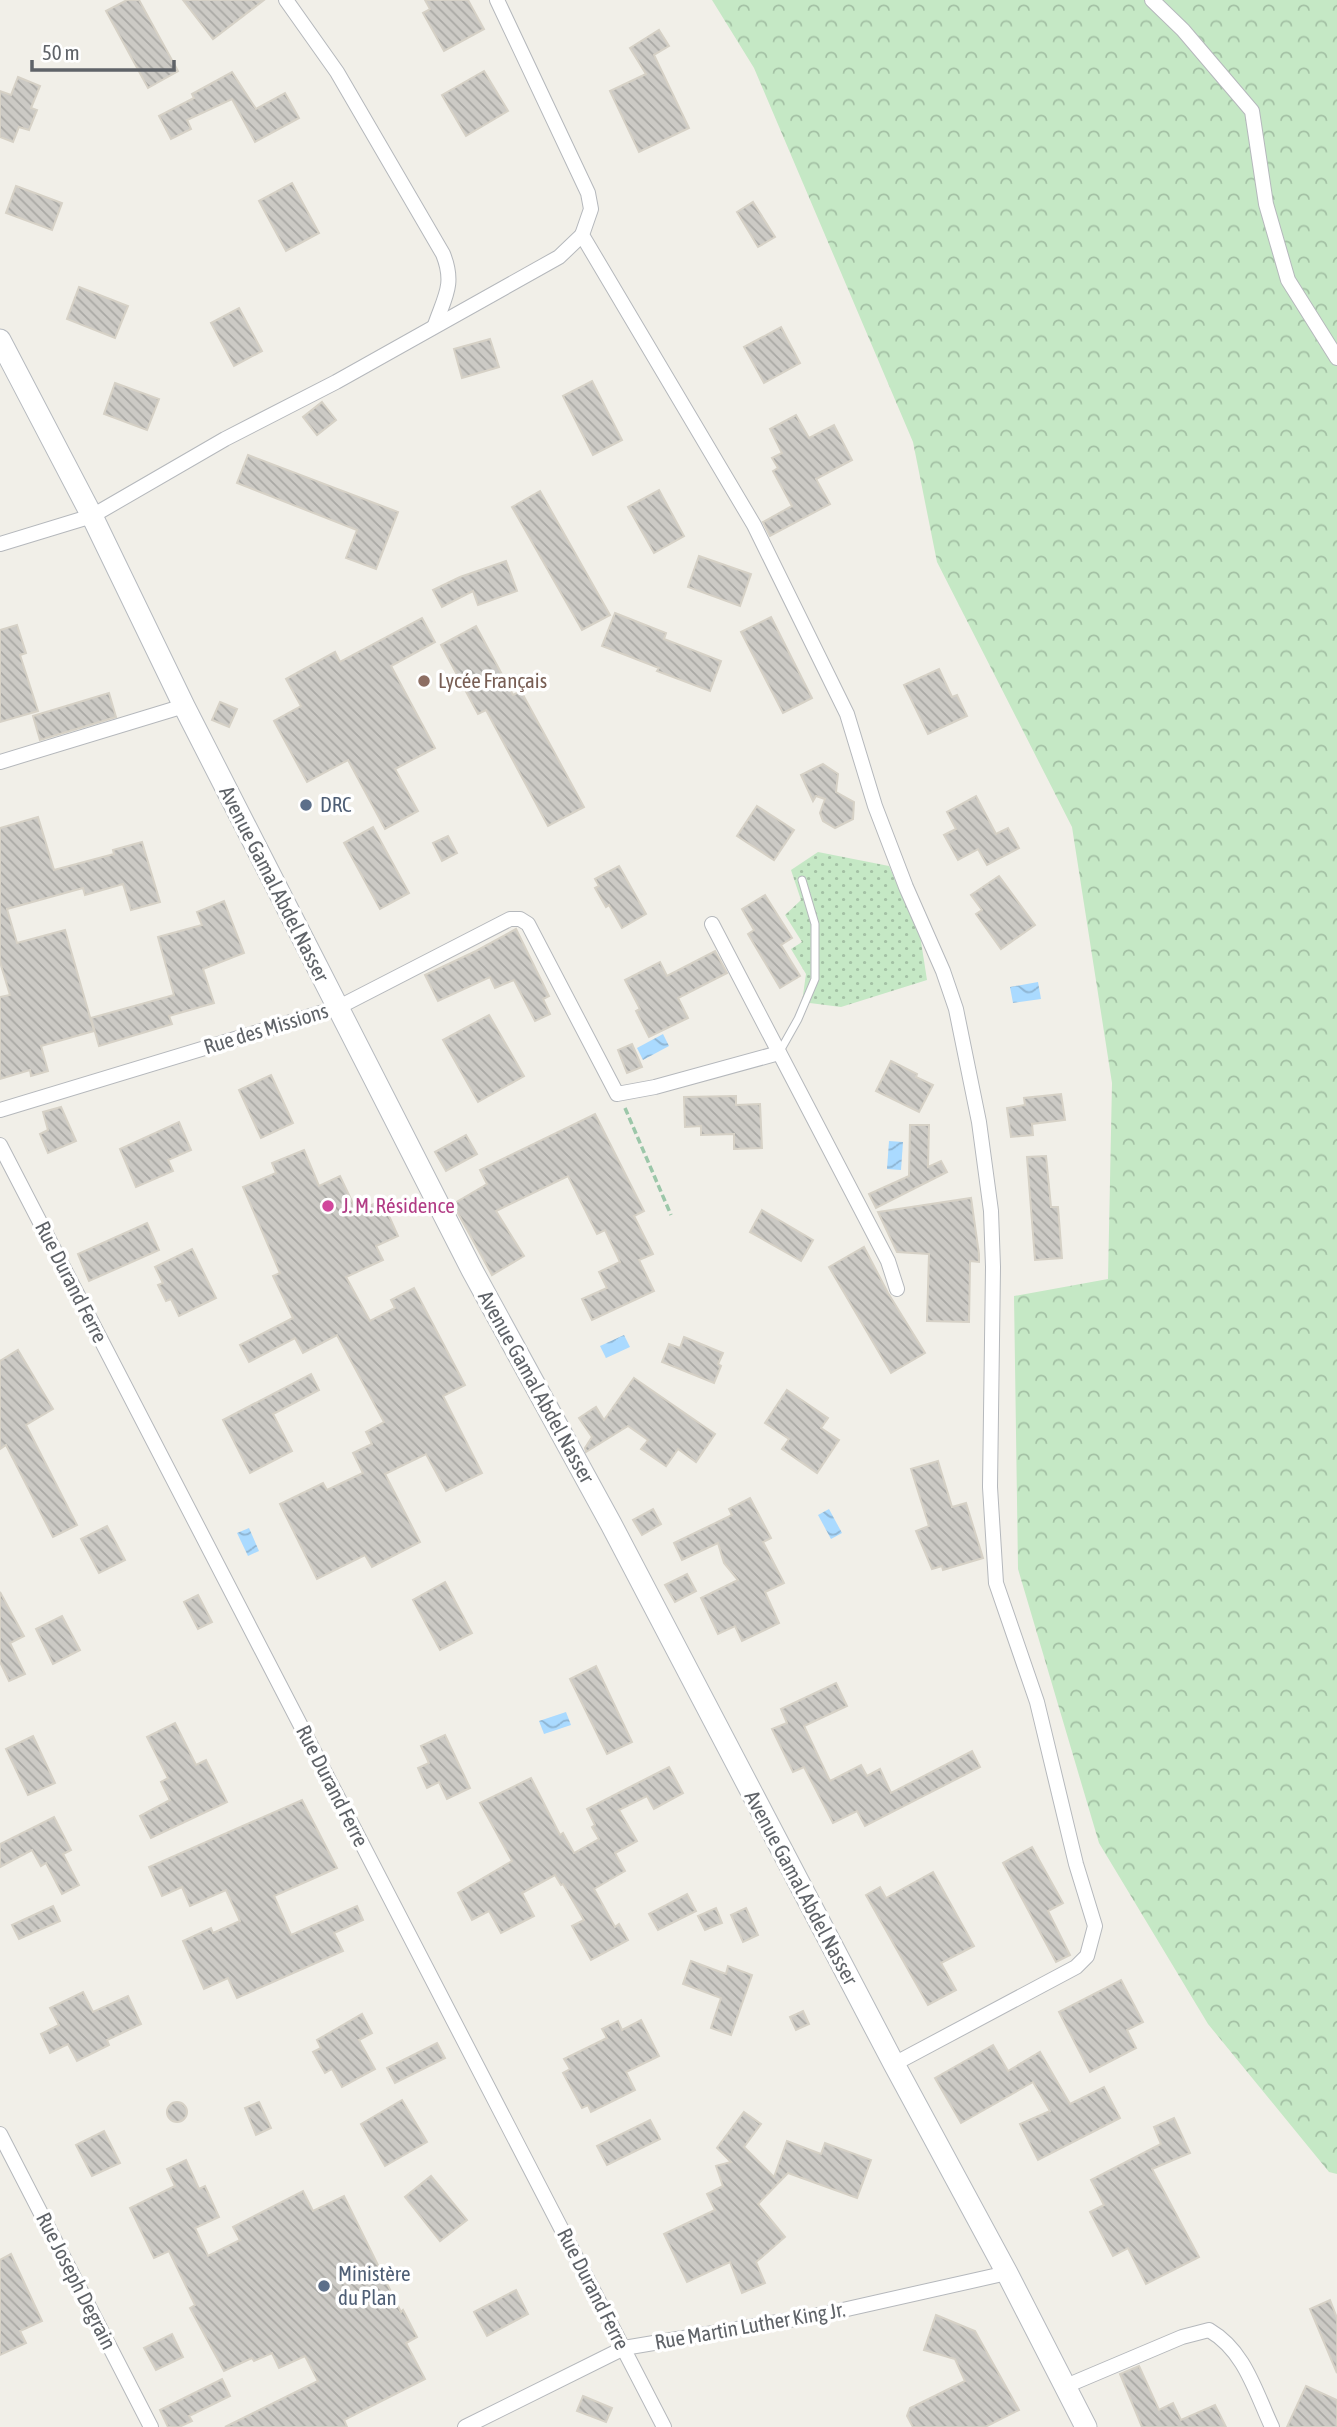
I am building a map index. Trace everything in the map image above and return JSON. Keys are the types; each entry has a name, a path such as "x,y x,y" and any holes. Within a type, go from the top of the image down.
{"street":[{"path":"286,0 337,72 443,254 450,271 447,290 435,325"},
{"path":"0,544 92,516 225,439 336,382 559,257 582,235 591,209 588,193 497,0"},
{"path":"1152,0 1183,30 1252,111 1266,204 1288,280 1337,358"},
{"path":"582,235 754,525 848,714 875,806 956,1009 979,1122 991,1211 990,1487 996,1583 1037,1702 1076,1864 1095,1926 1087,1956 1076,1967 894,2064"},
{"name":"Avenue Gamal Abdel Nasser","path":"0,340 92,516 184,706 472,1270 611,1524 1086,2427"},
{"path":"0,762 184,706"},
{"name":"Rue des Missions","path":"0,1110 337,1008 510,919 520,919 528,924 617,1094"},
{"path":"712,924 888,1261 897,1289"},
{"path":"617,1094 655,1087 779,1053"},
{"name":"Rue Durand Ferre","path":"0,1145 664,2427"},
{"name":"Rue Joseph Degrain","path":"0,2134 151,2427"},
{"name":"Rue Martin Luther King Jr.","path":"465,2427 624,2348 825,2314 1007,2273"},
{"path":"1066,2386 1182,2337 1209,2330 1226,2340 1241,2359 1272,2427"}],"lane":[{"path":"779,1053 798,1019 815,979 815,924 802,880"}],"path":[{"path":"617,1094 632,1119 671,1215"}],"green space":[{"path":"712,0 1337,0 1337,2174 1329,2172 1208,2024 1099,1843 1018,1569 1014,1296 1108,1279 1112,1083 1072,827 937,562 913,442 754,68"},
{"path":"818,852 889,866 920,935 927,980 841,1007 802,1002 806,974 791,949 802,942 785,915 801,900 791,870"}],"water":[{"path":"1038,982 1041,999 1013,1003 1010,987"},
{"path":"663,1034 669,1046 643,1060 637,1048"},
{"path":"889,1141 903,1142 901,1170 887,1169"},
{"path":"624,1335 630,1347 606,1358 600,1346"},
{"path":"829,1509 842,1533 831,1539 818,1515"},
{"path":"249,1528 259,1551 248,1556 237,1533"},
{"path":"566,1712 571,1725 544,1734 539,1721"}],"building":[{"path":"127,0 139,0 178,71 148,88 106,11"},
{"path":"183,0 264,0 213,39"},
{"path":"425,0 468,0 484,29 444,51 423,13 430,9"},
{"path":"659,30 669,46 654,55 689,128 639,152 610,91 646,74 630,48"},
{"path":"484,71 508,111 466,136 442,95"},
{"path":"232,72 256,109 285,93 299,118 255,142 232,99 187,120 191,129 171,139 159,116 194,98 192,94"},
{"path":"18,77 40,86 31,108 37,110 29,130 19,127 13,142 0,137 0,91 11,95"},
{"path":"292,183 319,233 286,251 259,201"},
{"path":"16,186 62,203 52,230 6,213"},
{"path":"753,202 775,237 758,247 737,212"},
{"path":"79,287 128,306 115,338 67,319"},
{"path":"239,308 262,351 234,366 211,323"},
{"path":"781,327 800,363 764,383 744,347"},
{"path":"490,339 499,367 462,378 454,349"},
{"path":"592,381 622,440 593,455 563,396"},
{"path":"115,383 159,399 147,430 104,414"},
{"path":"322,402 336,420 317,435 303,417"},
{"path":"796,415 809,438 834,425 852,460 816,479 830,504 770,536 763,522 792,506 773,471 778,468 772,458 782,453 770,429"},
{"path":"248,455 398,512 376,569 346,558 357,530 237,483"},
{"path":"659,490 684,536 654,553 628,507"},
{"path":"540,491 610,615 582,630 512,507"},
{"path":"699,556 751,574 740,606 688,587"},
{"path":"506,561 517,591 478,605 473,591 442,607 433,590 460,577"},
{"path":"615,613 666,633 664,639 721,661 710,691 602,646"},
{"path":"771,617 812,698 783,713 741,632"},
{"path":"422,618 435,642 391,666 435,748 395,769 418,811 385,829 348,760 307,782 274,721 301,706 286,679 335,652 340,662"},
{"path":"17,625 26,653 20,655 38,711 0,722 0,630"},
{"path":"476,626 513,695 521,691 584,807 548,826 486,710 478,714 441,645"},
{"path":"939,669 952,697 957,695 967,716 928,734 904,685"},
{"path":"109,693 116,717 40,740 33,716"},
{"path":"220,702 237,709 229,727 212,720"},
{"path":"823,764 838,774 836,792 854,802 853,819 835,828 823,821 820,813 825,799 816,796 813,801 801,775"},
{"path":"976,796 996,834 1008,828 1019,848 987,865 978,849 958,860 944,835 956,829 947,812"},
{"path":"757,806 794,830 774,860 737,836"},
{"path":"38,817 54,870 114,854 113,850 142,842 160,902 131,910 123,884 85,895 83,888 7,909 17,943 65,930 94,1031 41,1046 48,1071 31,1076 30,1070 0,1079 0,997 10,995 0,962 0,828"},
{"path":"373,827 409,893 380,909 344,843"},
{"path":"448,836 457,853 442,861 433,843"},
{"path":"619,866 646,914 622,928 595,888 599,886 595,879"},
{"path":"999,876 1035,925 1001,949 976,914 982,910 971,895"},
{"path":"765,895 792,938 781,945 800,976 780,988 748,934 754,930 742,909"},
{"path":"224,901 244,953 203,969 214,1003 169,1016 172,1024 99,1046 91,1018 174,995 158,937 202,925 197,912"},
{"path":"516,929 549,996 543,999 550,1014 535,1021 514,980 495,988 490,977 438,1001 425,975"},
{"path":"715,951 727,973 678,998 688,1018 649,1037 636,1011 640,1009 625,980 660,962 667,976"},
{"path":"489,1015 524,1076 478,1102 443,1040"},
{"path":"632,1044 642,1067 627,1073 618,1050"},
{"path":"891,1061 933,1085 919,1112 876,1091"},
{"path":"271,1075 293,1123 261,1138 239,1090"},
{"path":"1061,1094 1065,1120 1032,1124 1033,1135 1011,1137 1007,1108 1025,1105 1024,1098"},
{"path":"736,1096 736,1105 760,1104 762,1148 734,1149 734,1134 701,1135 701,1126 685,1127 684,1097"},
{"path":"61,1107 76,1141 48,1153 40,1134 48,1130 43,1112"},
{"path":"595,1114 644,1211 634,1216 653,1254 639,1260 654,1291 592,1320 582,1299 607,1288 599,1272 620,1262 605,1230 597,1234 568,1176 496,1211 524,1256 492,1275 453,1204 487,1184 480,1170"},
{"path":"179,1122 191,1150 168,1160 173,1171 136,1187 120,1149"},
{"path":"910,1125 929,1125 928,1167 941,1161 947,1172 876,1208 869,1194 909,1176"},
{"path":"466,1135 477,1154 446,1171 435,1152"},
{"path":"304,1150 319,1186 340,1176 357,1212 382,1200 398,1236 376,1246 383,1260 346,1277 370,1321 395,1308 391,1300 414,1288 465,1385 443,1396 482,1473 446,1491 426,1454 385,1474 420,1542 372,1567 365,1555 317,1579 280,1504 323,1483 327,1490 363,1473 353,1453 372,1444 366,1432 384,1422 337,1335 303,1353 295,1338 249,1362 240,1345 293,1318 273,1276 280,1273 243,1187 276,1173 272,1163"},
{"path":"1046,1156 1051,1207 1058,1207 1062,1258 1035,1260 1027,1157"},
{"path":"971,1198 979,1262 970,1261 969,1322 927,1321 929,1254 897,1252 878,1212"},
{"path":"762,1210 813,1240 801,1261 750,1232"},
{"path":"147,1223 159,1250 89,1281 78,1254"},
{"path":"864,1247 888,1293 925,1353 891,1373 829,1267"},
{"path":"192,1249 216,1298 179,1316 171,1299 166,1301 158,1285 163,1283 155,1267"},
{"path":"684,1337 723,1353 714,1383 662,1362 669,1344 680,1348"},
{"path":"18,1350 53,1409 26,1425 77,1525 53,1537 6,1445 0,1449 0,1361"},
{"path":"311,1374 319,1390 273,1414 292,1451 250,1473 223,1420"},
{"path":"634,1378 715,1434 696,1462 678,1449 666,1466 641,1449 648,1440 628,1426 586,1452 585,1448 592,1437 579,1418 596,1407 604,1420"},
{"path":"787,1390 828,1418 821,1428 839,1440 817,1473 782,1449 789,1439 765,1423"},
{"path":"938,1461 952,1507 966,1503 983,1558 943,1570 942,1566 932,1569 916,1531 929,1526 911,1469"},
{"path":"750,1498 771,1538 763,1542 784,1583 765,1592 779,1623 742,1641 735,1626 718,1634 701,1598 738,1580 724,1563 718,1543 682,1560 674,1543 732,1515 729,1509"},
{"path":"653,1509 661,1524 642,1535 633,1520"},
{"path":"107,1526 125,1560 99,1573 81,1539"},
{"path":"687,1574 696,1591 675,1602 665,1585"},
{"path":"445,1582 472,1633 440,1650 413,1600"},
{"path":"0,1592 24,1636 10,1643 25,1674 9,1681 0,1662"},
{"path":"198,1595 212,1622 198,1629 184,1602"},
{"path":"62,1616 80,1650 53,1664 36,1629"},
{"path":"596,1666 632,1742 607,1754 570,1679"},
{"path":"836,1683 847,1706 804,1726 830,1781 861,1765 867,1776 880,1769 891,1793 972,1751 980,1767 865,1826 857,1811 833,1823 804,1767 793,1772 772,1729 787,1723 781,1709"},
{"path":"175,1723 196,1765 206,1760 227,1802 151,1838 140,1816 170,1800 161,1782 168,1778 147,1737"},
{"path":"445,1735 470,1788 447,1799 439,1782 427,1788 418,1768 429,1763 421,1746"},
{"path":"33,1736 55,1783 28,1795 6,1749"},
{"path":"669,1767 683,1793 654,1809 647,1796 619,1810 637,1841 615,1853 625,1871 594,1889 615,1927 619,1924 628,1940 591,1960 572,1926 584,1920 555,1875 522,1893 534,1916 501,1933 489,1911 472,1920 458,1893 512,1861 480,1803 531,1778 560,1835 563,1833 574,1853 599,1839 587,1809"},
{"path":"302,1800 337,1868 274,1896 291,1935 357,1906 363,1920 334,1933 343,1951 237,1998 228,1978 204,1989 183,1941 211,1928 213,1933 240,1921 226,1890 190,1906 182,1887 162,1896 149,1867"},
{"path":"54,1817 71,1850 63,1854 79,1885 62,1894 46,1863 41,1866 32,1850 0,1867 0,1844"},
{"path":"1032,1847 1063,1903 1048,1911 1070,1955 1056,1962 1003,1863"},
{"path":"933,1872 974,1946 941,1963 956,1990 928,2005 866,1895 880,1887 886,1898"},
{"path":"687,1894 696,1911 658,1930 649,1914"},
{"path":"53,1906 60,1921 19,1939 12,1925"},
{"path":"716,1908 722,1923 705,1930 698,1916"},
{"path":"746,1908 758,1935 743,1942 731,1915"},
{"path":"691,1961 726,1974 728,1966 752,1975 731,2035 711,2028 721,1998 683,1984"},
{"path":"1121,1980 1143,2022 1127,2030 1136,2048 1090,2072 1059,2012"},
{"path":"83,1992 93,2012 128,1996 141,2024 107,2040 109,2045 77,2061 68,2044 50,2053 41,2034 59,2025 50,2008"},
{"path":"803,2011 809,2024 796,2030 790,2017"},
{"path":"362,2014 372,2033 359,2040 375,2069 342,2087 332,2069 325,2073 313,2052 321,2048 317,2040"},
{"path":"641,2020 659,2056 626,2072 635,2090 591,2112 588,2105 582,2108 563,2073 570,2069 564,2059 607,2038 602,2029 618,2021 622,2030"},
{"path":"437,2043 445,2058 395,2083 387,2068"},
{"path":"993,2045 1008,2071 1040,2052 1070,2104 1104,2087 1120,2118 1038,2160 1020,2124 1050,2111 1033,2082 961,2123 935,2078"},
{"path":"402,2100 427,2142 385,2166 361,2124"},
{"path":"177,2102 184,2105 187,2112 184,2119 177,2122 170,2119 167,2112 170,2105"},
{"path":"259,2102 271,2128 256,2135 245,2108"},
{"path":"744,2112 761,2124 744,2147 774,2177 787,2141 821,2154 825,2143 871,2160 857,2198 788,2173 758,2204 785,2237 756,2262 765,2283 742,2293 730,2262 687,2282 664,2234 715,2210 707,2194 723,2186 716,2166 731,2162 717,2148"},
{"path":"1174,2118 1190,2153 1152,2169 1199,2257 1146,2284 1128,2248 1113,2256 1090,2212 1104,2205 1091,2180 1161,2144 1154,2127"},
{"path":"650,2120 660,2139 607,2165 597,2146"},
{"path":"104,2131 120,2163 92,2176 76,2145"},
{"path":"186,2160 199,2189 205,2186 219,2217 195,2228 208,2256 240,2240 233,2227 303,2191 313,2211 344,2196 401,2312 403,2310 417,2337 406,2343 425,2379 344,2420 347,2427 225,2427 318,2381 305,2356 279,2368 272,2353 254,2361 252,2358 224,2371 190,2308 195,2305 169,2251 154,2258 130,2208 175,2186 167,2169"},
{"path":"431,2176 467,2220 440,2241 405,2197"},
{"path":"11,2254 42,2321 20,2331 26,2343 0,2355 0,2260"},
{"path":"516,2290 528,2314 487,2336 474,2312"},
{"path":"1330,2300 1337,2318 1337,2373 1310,2309"},
{"path":"936,2315 975,2331 1019,2410 985,2427 913,2427 907,2416 910,2408 965,2381 955,2359 924,2350"},
{"path":"172,2334 183,2357 156,2370 144,2348"},
{"path":"1139,2366 1159,2410 1173,2403 1181,2420 1215,2405 1226,2427 1142,2427 1120,2374"},
{"path":"222,2379 230,2396 189,2416 192,2421 179,2427 168,2427 160,2410"},
{"path":"1306,2386 1337,2400 1337,2427 1287,2427"},
{"path":"583,2396 612,2408 606,2422 577,2411"}],"place":[{"name":"Lycée Français","path":"424,681"},
{"name":"DRC","path":"306,805"},
{"name":"J. M. Résidence","path":"328,1206"},
{"name":"Ministère du Plan","path":"324,2286"}]}
